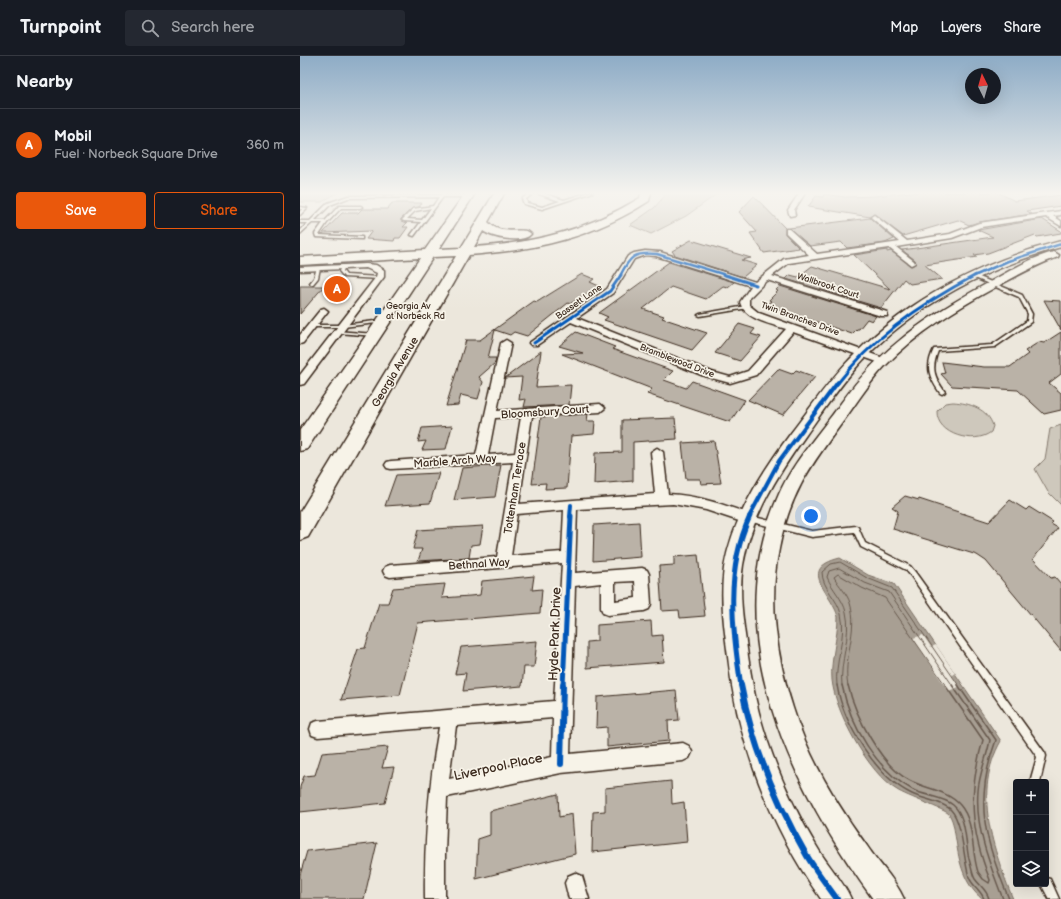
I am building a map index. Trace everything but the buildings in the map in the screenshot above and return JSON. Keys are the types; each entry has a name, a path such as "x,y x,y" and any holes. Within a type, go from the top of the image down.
{"main road":[{"path":"300,444 445,231"},
{"name":"Georgia Avenue","path":"300,531 477,231"},
{"path":"490,231 507,236 553,232"},
{"path":"300,260 468,247 531,244 581,231"},
{"path":"468,247 553,232"},
{"path":"300,252 432,250"}],"street":[{"path":"789,231 814,256"},
{"path":"892,231 906,243"},
{"name":"Twin Branches Drive","path":"883,361 765,319 747,310 745,298 778,266 787,261 952,236 963,231"},
{"path":"837,899 805,852 775,791 755,736 743,694 734,632 732,581 738,548 748,519 766,482 794,439 863,353 897,324 924,305 1011,259 1061,244"},
{"path":"890,246 911,263"},
{"name":"Bassett Lane","path":"534,343 613,287 629,258 638,253 646,252 657,254 756,286"},
{"path":"890,899 824,806 806,772 789,732 775,684 766,629 764,587 768,553 775,526 786,495 799,471 865,380 883,361 915,333 941,314 1026,266 1061,253"},
{"path":"300,269 343,266 373,267 380,275 300,382"},
{"name":"Wallbrook Court","path":"767,277 884,314"},
{"path":"300,341 324,310"},
{"name":"Bramblewood Drive","path":"570,318 708,374 730,380 752,373 792,328"},
{"path":"481,459 506,343"},
{"name":"Bloomsbury Court","path":"491,415 600,408"},
{"name":"Tottenham Terrace","path":"503,562 527,413"},
{"path":"657,452 662,498"},
{"name":"Marble Arch Way","path":"391,465 520,457"},
{"path":"512,508 662,498 682,499 702,503 748,519"},
{"name":"Hyde Park Drive","path":"561,764 571,505"},
{"name":"Bethnal Way","path":"390,571 568,558"},
{"path":"567,580 608,577"},
{"path":"318,730 562,709"},
{"path":"434,899 434,861 438,790 449,719"},
{"name":"Liverpool Place","path":"438,790 561,764 683,752"}],"lane":[{"path":"319,231 317,236 361,238"},
{"path":"413,235 416,231"},
{"path":"343,266 341,271 345,276 380,275"},
{"path":"312,283 316,278 318,268"},
{"path":"942,392 931,376 930,361 936,350 993,346 1029,322 1030,314 1021,296 976,277"},
{"path":"700,315 746,307"},
{"path":"341,329 385,320"},
{"path":"311,326 341,329 375,335"},
{"path":"748,519 812,534 856,529 863,545 908,568 1042,756 1036,779"},
{"path":"1048,887 1054,899"}],"shaded area":[{"path":"645,231 656,231 651,234"},
{"path":"953,402 966,404 983,411 991,420 993,426 991,432 976,438 949,432 938,419 937,411 945,403"},
{"path":"1061,425 1061,505 1048,492 1035,469 1045,459 1050,429"}],"water":[{"path":"840,558 868,575 894,584 1001,741 992,760 988,780 987,800 993,840 1013,899 982,899 976,893 963,872 953,823 949,814 941,809 902,793 886,782 875,771 855,741 839,708 832,680 832,665 838,617 835,608 820,583 818,575 820,568 827,563"}],"pier":[{"path":"923,635 931,647 936,645 955,673 952,675 959,687 948,691 913,638"}],"cycle path":[{"path":"837,899 815,869 785,813 768,774 748,714 740,680 732,600 734,565 742,534 755,503 779,461 841,378 864,352 908,316 931,300 956,286 982,272 1008,261 1034,251 1061,244"},
{"path":"534,343 610,291 616,284 627,263 637,254 657,254 756,285"},
{"path":"561,764 571,505"}],"place":[{"name":"Mobil","path":"337,289"},
{"name":"Georgia Av at Norbeck Rd","path":"378,311"}]}
